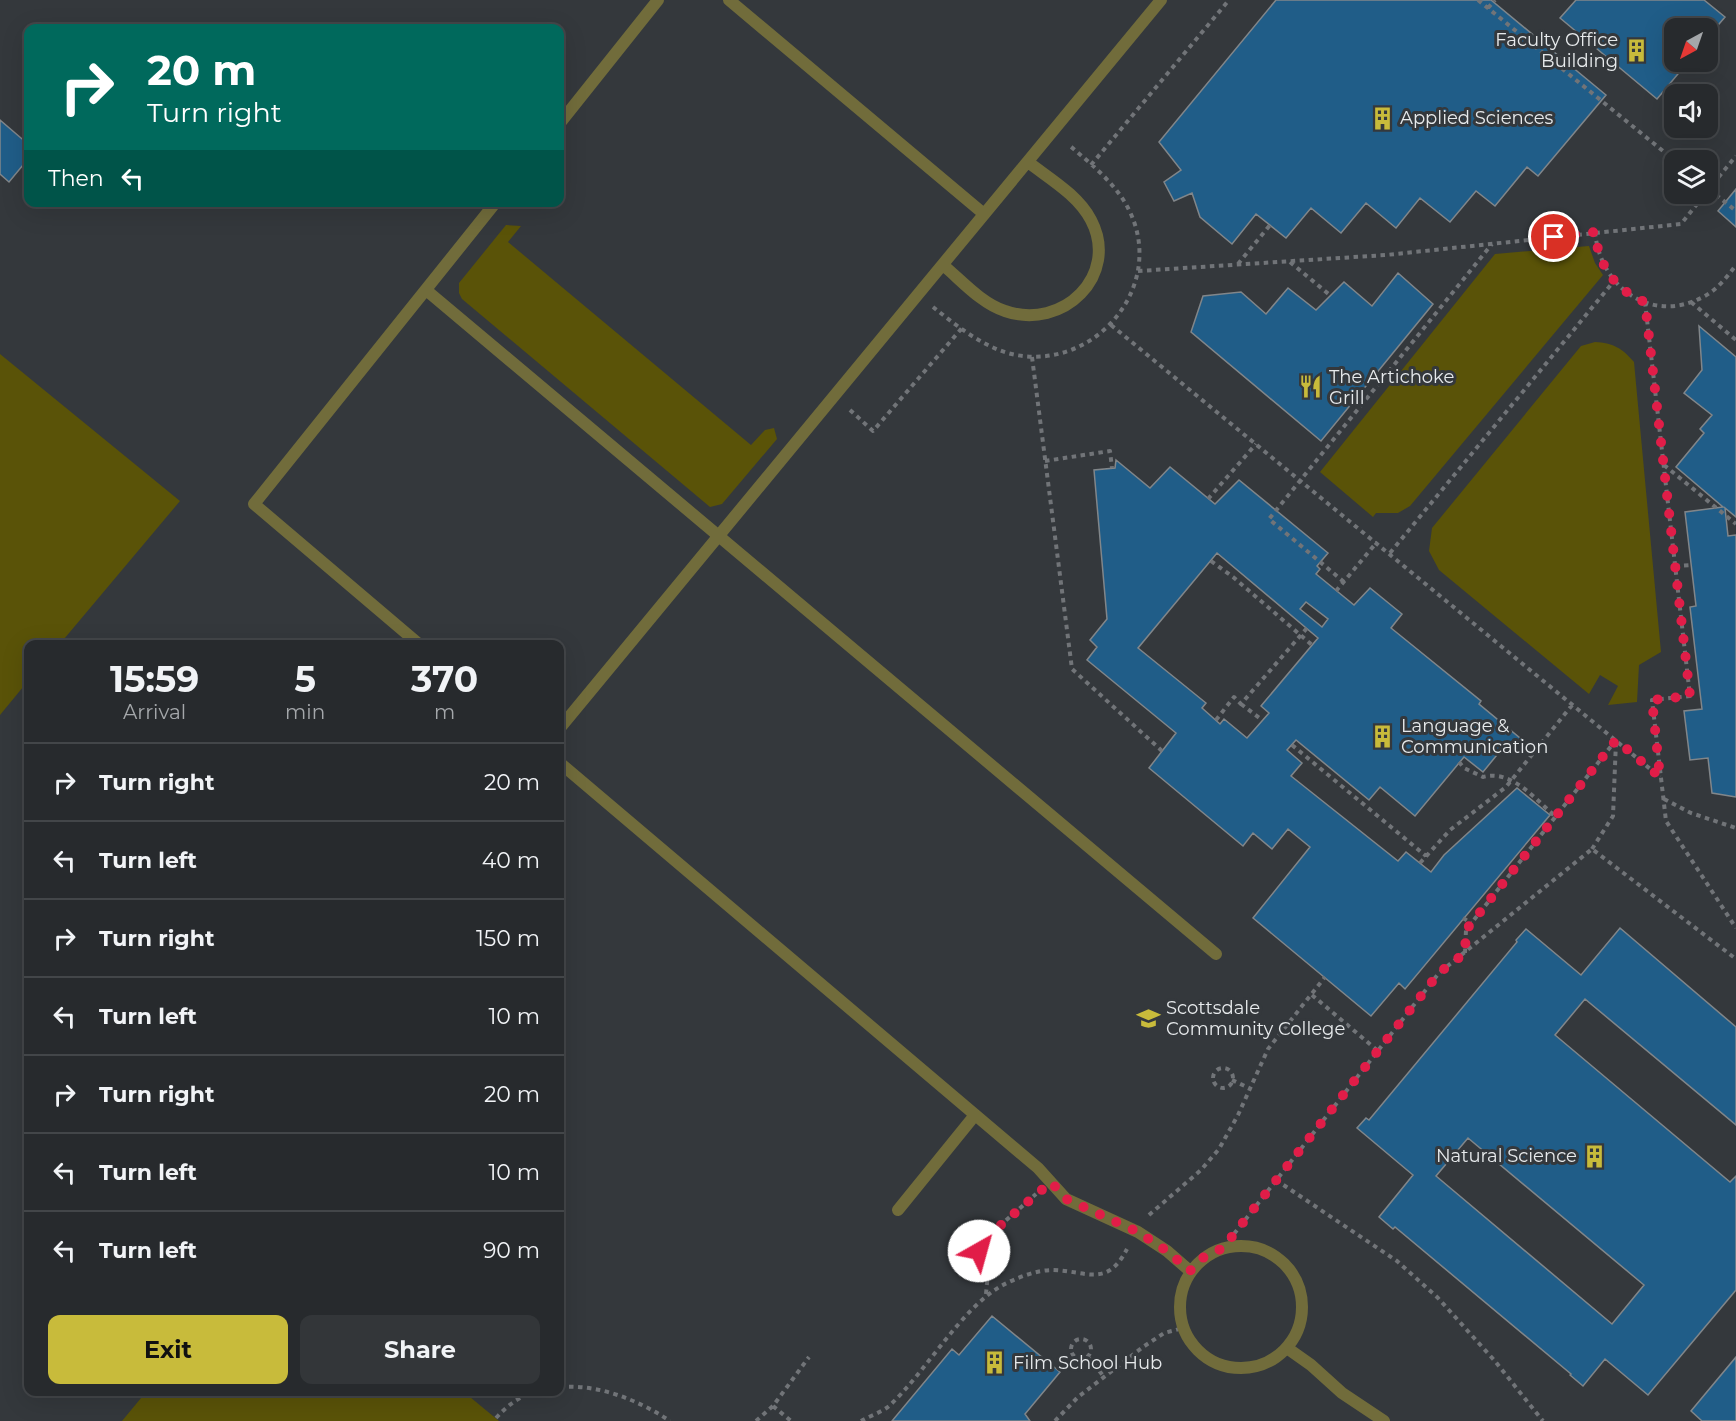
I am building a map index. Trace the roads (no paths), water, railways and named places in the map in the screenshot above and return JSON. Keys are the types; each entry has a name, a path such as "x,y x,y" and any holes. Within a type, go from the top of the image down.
{"lane":[{"path":"564,118 658,0"},
{"path":"729,0 984,214"},
{"path":"564,723 1161,0"},
{"path":"943,265 1002,310 1022,316 1042,316 1061,310 1078,298 1089,282 1097,262 1098,242 1093,223 1082,206 1028,162"},
{"path":"414,640 254,504 492,207"},
{"path":"426,290 1216,954"},
{"path":"564,766 1038,1168 1066,1199 1138,1232 1167,1251 1190,1271"},
{"path":"898,1210 975,1115"},
{"path":"1244,1245 1262,1249 1277,1257 1290,1270 1299,1287 1302,1302 1301,1318 1296,1334 1287,1348 1259,1366 1241,1369 1222,1366 1205,1357 1192,1344 1183,1328 1179,1309 1181,1289 1190,1271 1204,1257 1223,1248 1244,1245"},
{"path":"1287,1348 1311,1365 1342,1393 1384,1421"}],"place":[{"name":"Faculty Office Building","path":"1636,50"},
{"name":"Applied Sciences","path":"1382,118"},
{"name":"The Artichoke Grill","path":"1311,387"},
{"name":"Language & Communication","path":"1383,736"},
{"name":"Scottsdale Community College","path":"1148,1018"},
{"name":"Natural Science","path":"1595,1156"},
{"name":"Film School Hub","path":"995,1363"}]}
